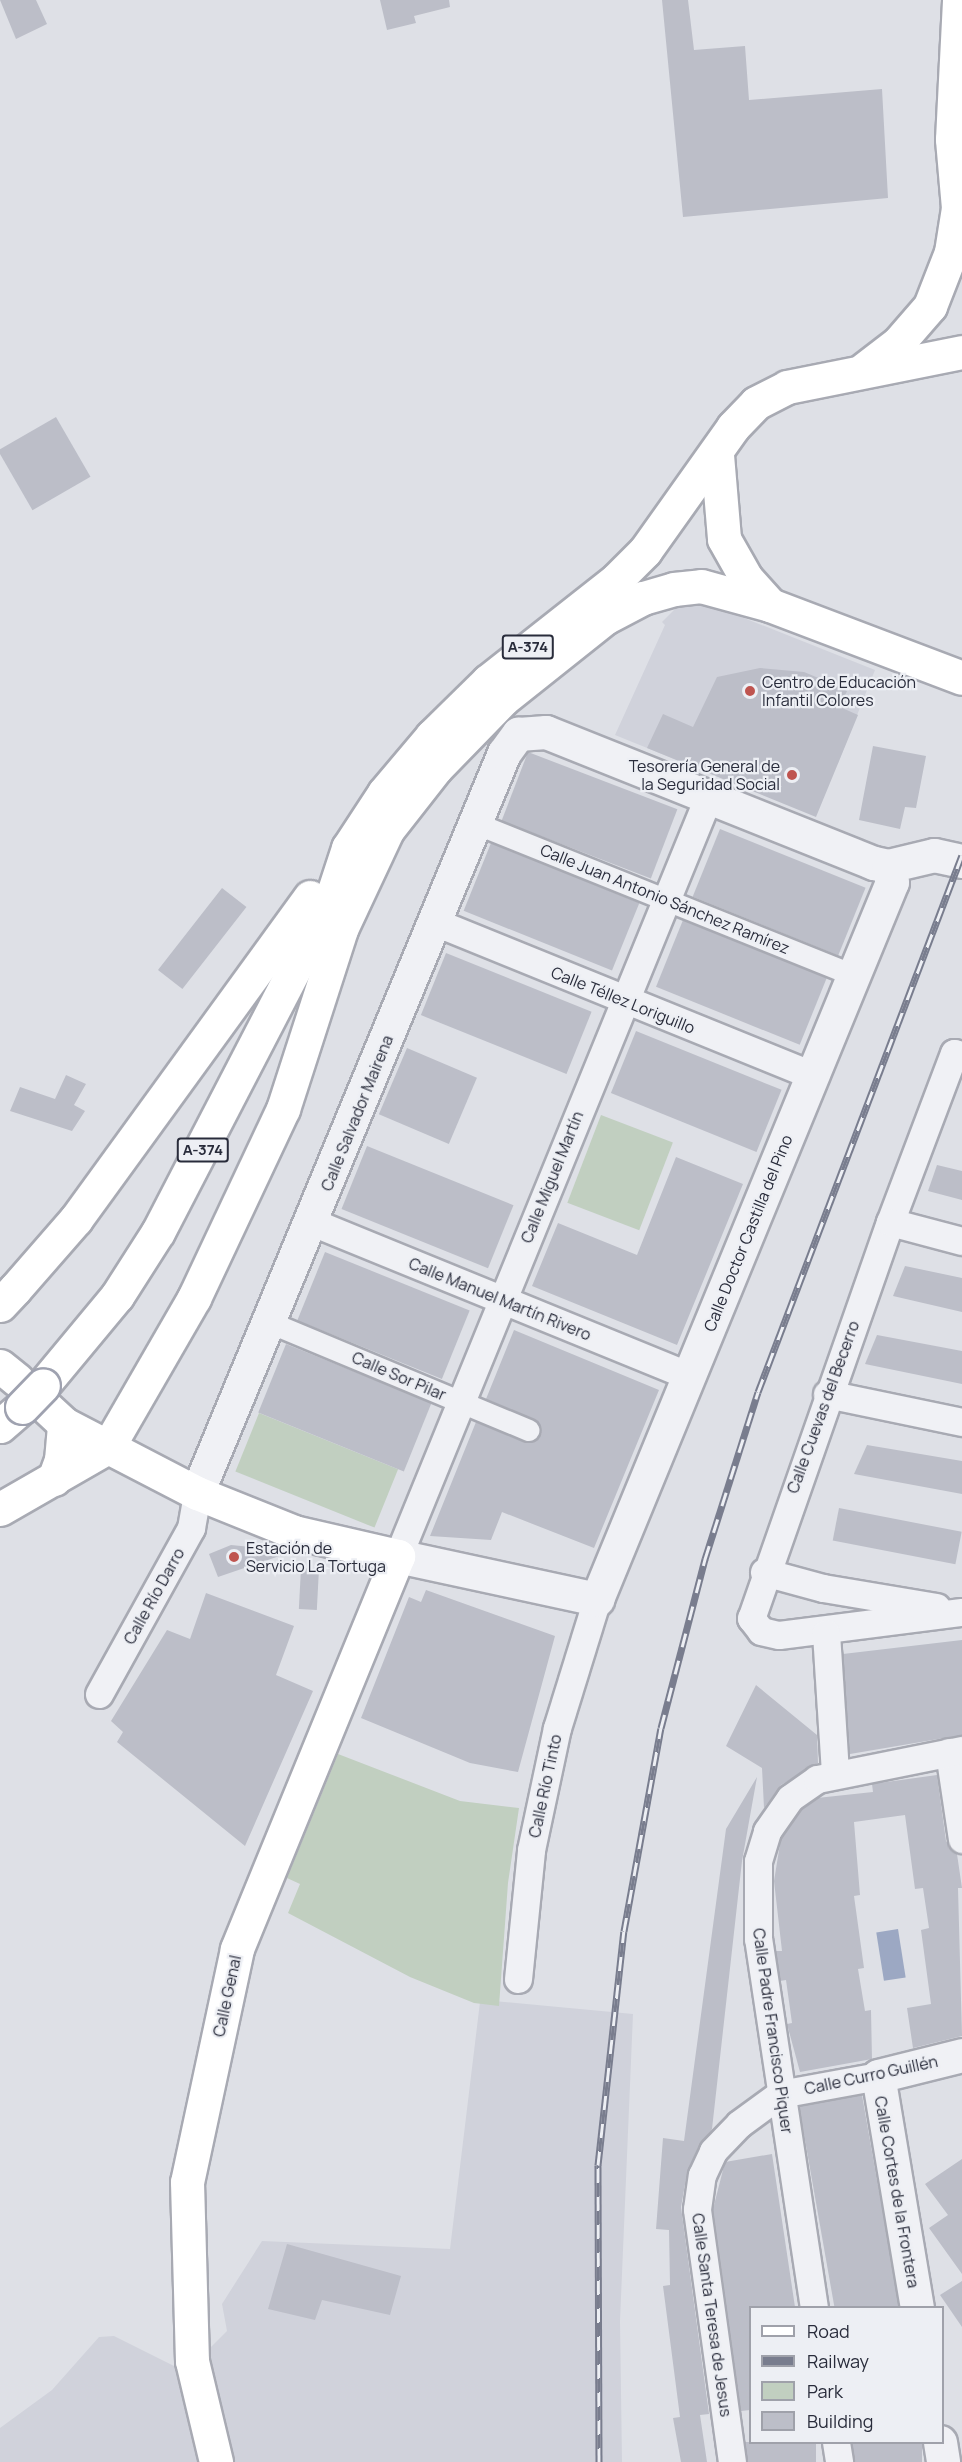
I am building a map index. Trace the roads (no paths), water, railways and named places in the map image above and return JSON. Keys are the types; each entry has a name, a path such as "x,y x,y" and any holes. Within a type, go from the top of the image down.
{"main road":[{"path":"864,369 898,343 930,306 951,252 960,212 952,139 959,0"},
{"path":"962,352 864,369 787,387 756,403 734,427 717,455 724,539 746,578 770,605 962,678"},
{"name":"A-374","path":"27,1399 117,1296 158,1232 332,897 348,848 384,793 432,736 542,634 617,579 645,551 717,455"},
{"name":"A-374","path":"332,897 436,768 503,699 605,618 643,598 701,586 770,605"},
{"path":"0,1509 108,1447 194,1298 254,1179 283,1109 341,929 387,831"},
{"path":"8,1297 76,1219 348,848"},
{"path":"27,1399 108,1447 197,1493 294,1532 398,1556"},
{"path":"27,1399 61,1460 54,1479"},
{"name":"Calle Genal","path":"216,2462 192,2361 187,2182 237,1949 398,1556"}],"street":[{"name":"Calle Salvador Mairena","path":"197,1493 312,1222 504,753 518,734 546,732 708,798"},
{"path":"708,798 888,866 934,855 962,861"},
{"name":"Calle Miguel Martín","path":"398,1556 708,798"},
{"name":"Calle Juan Antonio Sánchez Ramírez","path":"475,823 854,975"},
{"name":"Calle Doctor Castilla del Pino","path":"597,1599 892,882 888,866"},
{"name":"Calle Téllez Loriguillo","path":"435,922 812,1075"},
{"name":"Calle Cuevas del Becerro","path":"826,1633 761,1631 751,1618 764,1572 890,1222 958,1054"},
{"name":"Calle Manuel Martín Rivero","path":"312,1222 689,1376"},
{"path":"890,1222 962,1241"},
{"name":"Calle Sor Pilar","path":"269,1322 528,1430"},
{"path":"827,1394 962,1422"},
{"name":"Calle Río Darro","path":"99,1694 191,1528 197,1493"},
{"path":"398,1556 597,1599"},
{"path":"764,1572 897,1603 962,1611"},
{"name":"Calle Río Tinto","path":"518,1979 531,1850 557,1728 597,1599"},
{"path":"835,1774 826,1633 962,1611"},
{"path":"956,1751 962,1839"},
{"name":"Calle Padre Francisco Piquer","path":"814,2306 758,1939 758,1861 767,1831 790,1798 835,1774 956,1751"},
{"name":"Calle Curro Guillén","path":"780,2094 878,2076 962,2055"},
{"name":"Calle Cortes de la Frontera","path":"878,2076 917,2306"},
{"name":"Calle Santa Teresa de Jesus","path":"732,2462 699,2198 702,2175 713,2151 739,2124 780,2094"},
{"path":"836,2444 839,2462"},
{"path":"940,2444 943,2462"}],"water":[{"path":"898,1929 906,1977 884,1981 876,1932"}],"railway":[{"path":"599,2462 598,2165 624,1931 661,1728 705,1559 758,1392 962,855"}],"place":[{"name":"Centro de Educación Infantil Colores","path":"750,691"},
{"name":"Tesorería General de la Seguridad Social","path":"792,775"},
{"name":"Estación de Servicio La Tortuga","path":"234,1557"}]}
